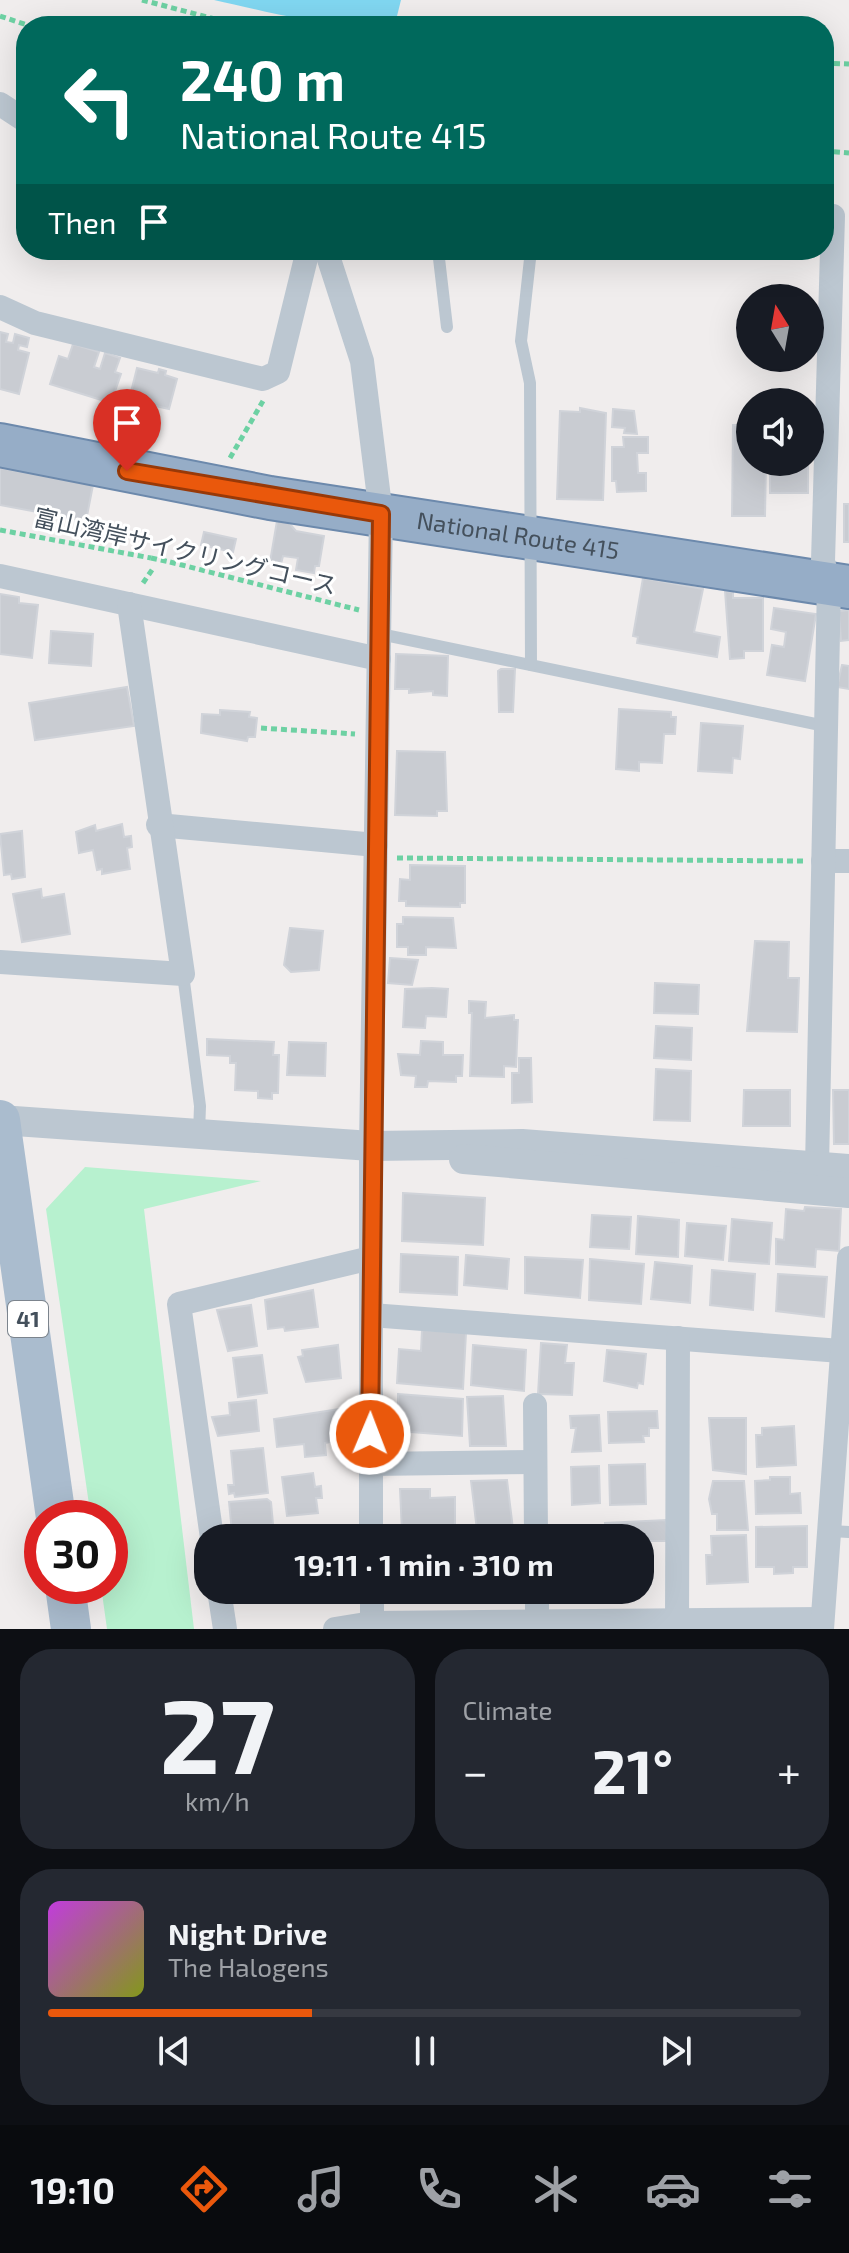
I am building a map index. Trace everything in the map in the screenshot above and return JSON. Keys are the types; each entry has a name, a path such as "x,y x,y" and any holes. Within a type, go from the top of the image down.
{"highway":[{"name":"National Route 415","path":"0,445 270,498 839,585"}],"main road":[{"name":"41","path":"0,1120 53,1500"},
{"path":"68,1604 71,1629"}],"street":[{"path":"834,245 835,216"},
{"path":"0,307 35,323 263,379 272,378 278,372 306,260"},
{"path":"329,260 362,361 381,514 371,1146 371,1524"},
{"path":"817,1167 825,726 839,585 823,561 833,260"},
{"path":"0,576 129,604 379,646"},
{"path":"0,962 183,974 158,825 129,604"},
{"path":"158,825 376,851"},
{"path":"823,861 849,861"},
{"path":"0,1120 371,1146 522,1144 849,1169"},
{"path":"371,1146 506,1166 849,1193"},
{"path":"210,1524 179,1304 371,1258"},
{"path":"335,1629 372,1623 677,1621 822,1624 840,1532 841,1351 849,1258"},
{"path":"371,1315 841,1351"},
{"path":"677,1621 678,1338"},
{"path":"535,1405 536,1524"},
{"path":"370,1464 535,1462"},
{"path":"221,1604 225,1629"},
{"path":"372,1604 372,1623"},
{"path":"537,1604 537,1622"}],"lane":[{"path":"439,260 447,327"},
{"path":"530,260 521,341 530,383 531,665"},
{"path":"379,646 531,665 825,726"},
{"path":"183,974 200,1106 199,1136"}],"path":[{"path":"142,0 204,16"},
{"path":"235,451 272,378"},
{"name":"富山湾岸サイクリングコース","path":"0,530 170,562 362,611"},
{"path":"149,575 154,567"},
{"path":"261,728 378,736"},
{"path":"376,851 823,861"}],"green space":[{"path":"85,1167 261,1181 144,1209 194,1629 107,1629 104,1604 128,1604 128,1500 88,1500 46,1209"}],"water":[{"path":"214,0 401,0 397,16 281,15"}],"building":[{"path":"0,332 8,334 6,342 13,343 15,334 29,338 27,347 19,345 18,350 29,353 19,394 0,389"},
{"path":"73,344 99,352 94,367 100,369 105,353 120,358 115,372 121,374 111,403 50,384 59,356 68,359"},
{"path":"137,368 158,373 159,369 177,379 169,409 142,403 144,396 131,392"},
{"path":"580,408 606,413 603,500 557,499 560,411 580,412"},
{"path":"613,409 634,411 637,434 624,433 625,428 612,427"},
{"path":"733,425 736,425 736,476 766,476 765,516 732,516"},
{"path":"623,437 648,437 648,453 637,453 638,473 646,473 646,491 617,492 616,481 612,481 612,447 624,447"},
{"path":"0,468 93,485 86,521 0,505"},
{"path":"770,476 808,476 808,493 770,493"},
{"path":"844,504 849,504 849,542 844,542"},
{"path":"277,521 289,523 296,531 324,536 319,566 315,566 314,573 296,570 298,558 283,556 281,564 270,562"},
{"path":"204,532 236,539 233,552 201,545"},
{"path":"643,578 703,589 694,632 720,637 717,657 637,643 638,637 633,636"},
{"path":"725,591 733,592 733,598 763,598 763,651 744,651 744,658 730,659"},
{"path":"0,594 19,597 19,603 38,605 32,658 0,654"},
{"path":"774,608 816,614 805,681 767,675 772,645 784,647 786,632 771,629"},
{"path":"849,610 849,640 841,641 839,611"},
{"path":"51,631 93,634 91,666 49,663"},
{"path":"396,654 448,656 447,696 433,695 433,691 409,693 409,689 395,689"},
{"path":"842,665 849,666 849,689 837,687"},
{"path":"515,669 513,712 499,712 498,671"},
{"path":"127,687 134,726 35,740 29,703"},
{"path":"619,709 671,712 671,717 676,717 675,734 664,734 662,763 639,762 639,771 616,769"},
{"path":"220,710 250,712 249,717 257,718 255,737 248,737 247,741 201,733 202,714 220,715"},
{"path":"701,723 743,726 740,759 733,758 732,773 698,771"},
{"path":"397,751 445,752 447,811 437,811 437,816 395,815"},
{"path":"122,824 124,837 131,836 132,847 127,848 130,869 102,874 102,869 97,870 93,850 79,853 76,832 95,825 96,831"},
{"path":"22,831 25,877 12,879 11,874 4,875 0,834"},
{"path":"410,865 465,866 465,903 460,903 460,907 406,906 406,901 399,901 400,879 410,880"},
{"path":"41,889 42,898 64,894 70,934 22,942 13,894"},
{"path":"403,917 453,918 456,948 426,947 426,955 408,955 408,947 397,947 397,924 403,924"},
{"path":"290,928 323,931 319,970 291,972 284,965"},
{"path":"755,941 789,942 788,978 799,978 797,1032 747,1031"},
{"path":"390,958 418,960 412,985 388,983"},
{"path":"655,983 699,985 698,1014 654,1013"},
{"path":"405,989 448,989 446,1017 426,1016 425,1028 403,1027"},
{"path":"469,1001 486,1002 485,1018 514,1015 514,1020 518,1020 516,1067 504,1066 504,1077 470,1076 472,1013 469,1013"},
{"path":"656,1026 692,1028 691,1060 654,1058"},
{"path":"207,1039 274,1042 273,1055 279,1055 278,1093 272,1093 272,1099 258,1098 258,1091 235,1090 236,1063 230,1063 230,1056 207,1055"},
{"path":"421,1041 443,1042 443,1055 463,1055 462,1076 456,1076 456,1082 428,1081 427,1087 415,1087 416,1076 401,1075 398,1054 420,1055"},
{"path":"289,1042 326,1043 325,1076 287,1075"},
{"path":"519,1058 531,1058 532,1102 512,1103 512,1073 519,1073"},
{"path":"656,1069 691,1071 690,1121 654,1120"},
{"path":"744,1090 790,1090 790,1126 743,1126"},
{"path":"833,1090 849,1090 849,1144 834,1144"},
{"path":"403,1193 485,1198 483,1245 402,1241"},
{"path":"805,1207 841,1209 839,1251 816,1249 815,1267 776,1264 776,1239 784,1240 786,1209 804,1211"},
{"path":"592,1215 631,1217 629,1249 590,1247"},
{"path":"638,1216 679,1220 678,1257 636,1254"},
{"path":"732,1219 772,1223 769,1264 729,1261"},
{"path":"687,1223 726,1226 723,1260 685,1256"},
{"path":"401,1254 458,1257 457,1295 400,1292"},
{"path":"466,1255 509,1259 507,1289 464,1285"},
{"path":"525,1257 583,1260 580,1298 525,1293"},
{"path":"590,1259 644,1264 641,1304 589,1300"},
{"path":"655,1262 692,1266 690,1303 651,1299"},
{"path":"712,1270 755,1274 753,1310 710,1305"},
{"path":"778,1274 827,1277 824,1317 776,1311"},
{"path":"313,1290 318,1327 285,1331 284,1327 268,1329 265,1300"},
{"path":"251,1305 257,1346 228,1351 217,1310"},
{"path":"422,1330 466,1333 463,1389 397,1383 399,1349 421,1351"},
{"path":"541,1343 567,1345 565,1363 574,1363 572,1395 538,1394"},
{"path":"338,1345 341,1378 306,1382 298,1357 303,1356 302,1350"},
{"path":"473,1345 526,1350 524,1391 471,1385"},
{"path":"607,1350 646,1354 643,1384 638,1383 637,1388 604,1381"},
{"path":"262,1355 267,1393 238,1397 233,1358"},
{"path":"398,1394 463,1399 462,1436 398,1431"},
{"path":"503,1396 506,1446 470,1446 467,1397"},
{"path":"256,1400 259,1431 218,1436 212,1417 230,1415 229,1403"},
{"path":"340,1409 342,1431 330,1432 331,1442 325,1443 326,1455 305,1457 304,1444 277,1447 274,1419"},
{"path":"657,1411 658,1428 649,1428 649,1436 643,1436 644,1442 609,1443 608,1412"},
{"path":"599,1415 601,1451 572,1452 576,1428 571,1428 570,1416"},
{"path":"709,1418 746,1418 746,1474 713,1470"},
{"path":"794,1426 796,1465 757,1467 756,1435 762,1435 762,1428"},
{"path":"263,1448 268,1493 235,1497 234,1493 229,1494 228,1485 234,1485 231,1451"},
{"path":"645,1464 646,1504 610,1505 609,1465"},
{"path":"599,1466 600,1503 572,1505 571,1467"},
{"path":"313,1473 315,1487 321,1486 322,1498 316,1498 318,1513 287,1516 282,1477"},
{"path":"770,1477 790,1477 790,1494 800,1493 801,1513 756,1514 755,1481 770,1480"},
{"path":"507,1480 512,1524 476,1524 471,1481"},
{"path":"713,1481 744,1481 748,1530 717,1530 717,1514 712,1514 709,1499"},
{"path":"400,1489 430,1489 430,1498 455,1497 455,1524 402,1524"},
{"path":"267,1499 271,1502 273,1524 231,1524 229,1502"},
{"path":"666,1520 667,1541 654,1541 654,1524 605,1523"},
{"path":"807,1526 807,1567 793,1567 793,1573 774,1574 774,1567 756,1567 756,1527"},
{"path":"746,1535 748,1582 707,1584 706,1555 712,1555 711,1536"}],"route":[{"path":"127,471 270,498 381,514 371,1146 370,1434"}]}
